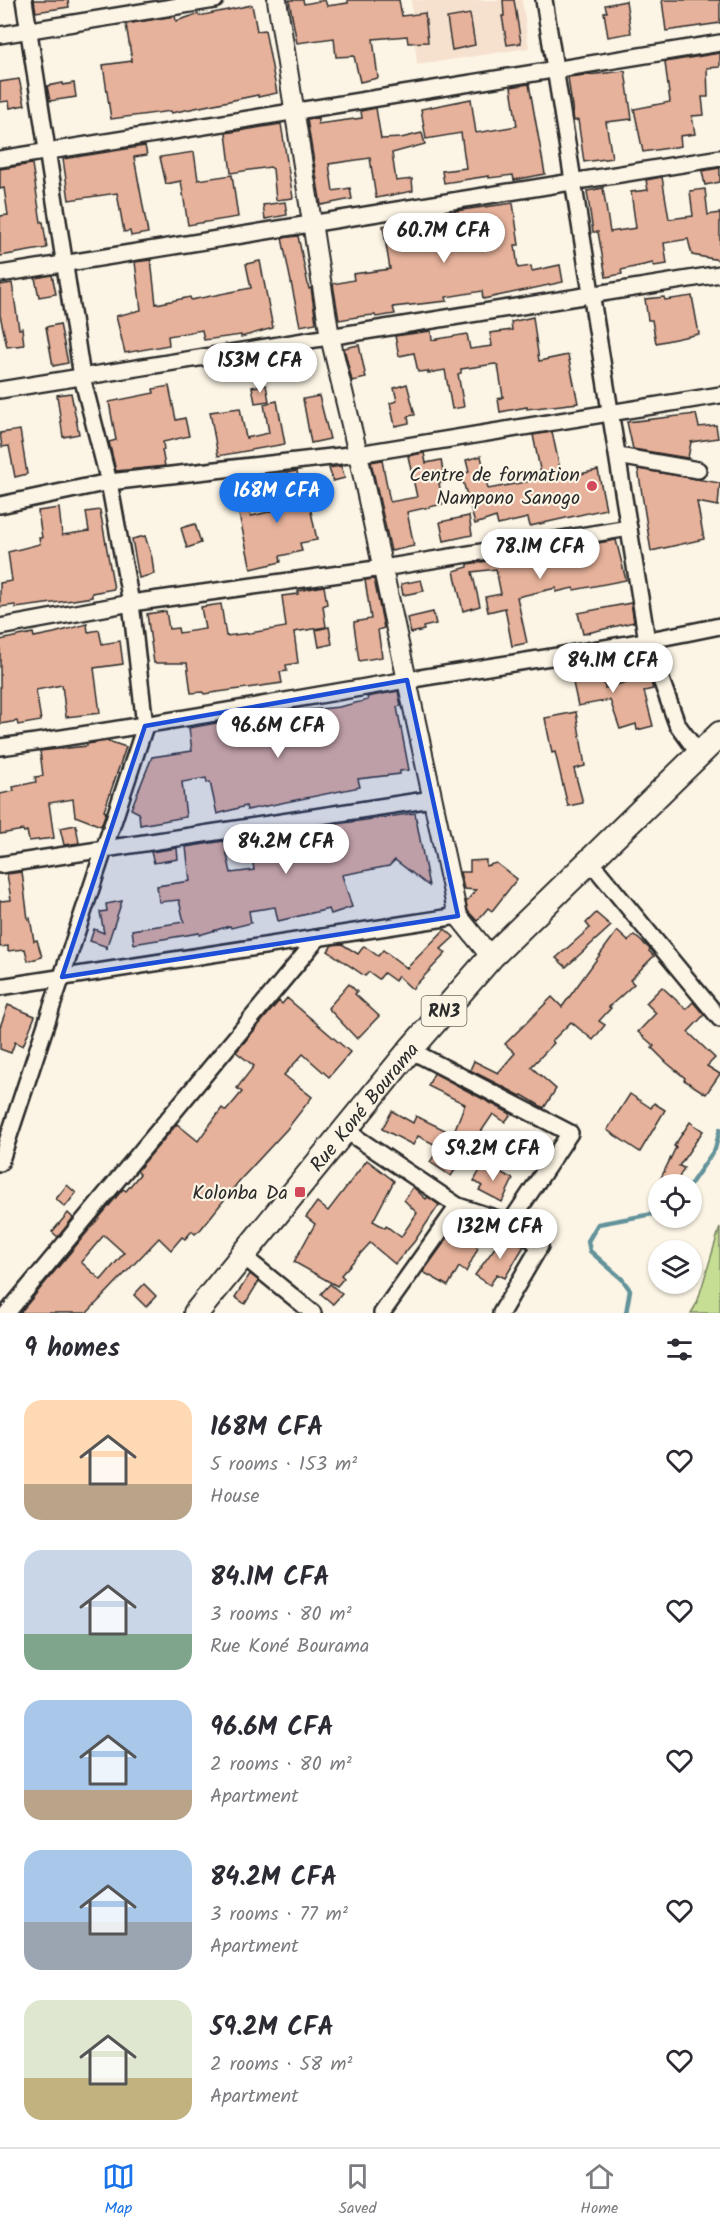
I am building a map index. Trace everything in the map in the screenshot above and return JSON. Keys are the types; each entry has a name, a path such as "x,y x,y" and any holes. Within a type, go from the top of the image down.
{"highway":[{"name":"Rue Koné Bourama","path":"196,1313 410,1050 491,957 720,734"}],"street":[{"path":"0,1163 145,726 131,603 109,482 82,377 24,0"},
{"path":"0,35 216,0"},
{"path":"277,0 330,337 358,454 458,916 491,957"},
{"path":"544,0 647,641 677,724 699,754"},
{"path":"0,159 720,43"},
{"path":"0,274 720,158"},
{"path":"0,390 720,274"},
{"path":"0,505 109,482 358,454 720,396"},
{"path":"618,456 698,470"},
{"path":"0,627 131,603 383,568 629,528"},
{"path":"0,747 145,726 647,641 720,626"},
{"path":"0,865 432,799"},
{"path":"589,860 720,1019"},
{"path":"0,987 458,916"},
{"path":"7,1313 318,938"},
{"path":"410,1050 570,1133 510,1223"},
{"path":"345,1130 458,1206 510,1223 540,1246 501,1313"},
{"path":"382,1313 458,1206"},
{"path":"243,1256 313,1313"}],"highlighted area":[{"path":"407,680 458,916 62,977 145,726"}],"shaded area":[{"path":"411,0 522,0 529,48 417,65"}],"green space":[{"path":"720,1227 720,1313 691,1313 700,1294 702,1294 702,1286"}],"building":[{"path":"34,0 68,0 69,7 36,12"},
{"path":"289,0 303,0 304,4 325,0 327,6 348,3 348,0 399,0 402,16 425,13 428,42 408,43 407,36 373,39 378,78 360,82 354,56 336,57 334,38 297,43"},
{"path":"503,0 514,0 521,43 507,45 502,16 504,16"},
{"path":"662,0 720,0 720,23 666,31"},
{"path":"626,1 631,33 608,37 605,5"},
{"path":"252,5 257,31 265,30 277,93 171,113 171,111 111,119 103,65 132,61 126,24 175,16 176,21 198,14 199,16"},
{"path":"470,14 475,45 452,50 447,18"},
{"path":"720,53 720,67 707,68 708,97 702,97 704,115 692,116 695,134 680,136 681,146 643,152 634,109 670,102 665,62"},
{"path":"625,71 632,119 606,122 612,158 584,162 578,120 574,121 568,77"},
{"path":"19,79 25,105 10,108 9,101 0,102 0,82"},
{"path":"63,83 63,85 74,83 76,97 50,101 47,86"},
{"path":"529,84 545,174 514,180 513,175 489,178 489,176 444,183 442,171 466,168 461,133 426,139 421,109 471,99 476,133 517,126 511,87"},
{"path":"376,108 381,139 401,138 422,133 425,144 392,153 396,181 412,179 413,191 376,198 370,158 329,164 333,191 350,188 352,199 321,205 307,119 318,118 318,124 362,118 361,111"},
{"path":"281,124 293,198 276,200 273,169 270,167 231,173 226,133"},
{"path":"145,146 147,155 134,157 148,233 131,236 130,231 124,232 117,193 69,200 63,159"},
{"path":"194,152 198,180 232,175 238,217 188,225 181,181 166,184 160,157"},
{"path":"32,164 47,248 0,256 0,216 8,215 4,188 0,189 0,169"},
{"path":"720,168 720,182 705,185 702,171"},
{"path":"662,177 669,219 693,216 690,191 705,189 708,215 720,213 720,260 692,255 688,239 664,243 667,264 654,266 653,263 621,270 622,274 606,277 598,232 593,232 587,191 603,188 610,232 636,228 631,192 648,190 646,180"},
{"path":"285,202 287,215 265,219 263,205"},
{"path":"513,203 519,245 515,245 518,268 531,266 532,271 560,265 563,282 483,299 482,291 446,297 447,301 393,307 395,314 339,320 333,284 354,280 353,274 390,269 383,226 416,221 416,217 427,215 427,220 456,216 455,211"},
{"path":"298,236 309,289 311,288 316,323 300,326 282,238"},
{"path":"151,260 156,304 190,297 191,300 251,288 246,264 260,261 273,328 241,337 241,335 204,340 202,330 168,336 169,345 125,353 116,316 141,310 135,262"},
{"path":"52,275 56,294 39,297 35,278"},
{"path":"12,283 19,329 22,328 24,345 7,347 0,315 0,285"},
{"path":"692,296 699,334 656,343 652,320 648,320 645,299 664,297 665,300"},
{"path":"533,317 539,361 568,355 578,403 527,409 527,407 500,412 498,399 503,397 498,365 495,364 461,369 461,373 458,374 464,407 452,409 445,370 418,372 414,353 399,356 395,336 431,331 432,340 467,334 470,349 492,346 490,333 512,330 511,322"},
{"path":"60,324 68,363 53,366 46,327"},
{"path":"359,345 366,378 352,381 344,348"},
{"path":"407,384 415,415 408,416 409,423 395,426 390,403 397,401 394,388"},
{"path":"266,385 269,401 255,403 252,387"},
{"path":"169,386 176,420 185,418 189,436 163,442 165,466 116,471 109,442 116,440 109,402 154,393 153,389"},
{"path":"71,393 79,434 63,437 57,395"},
{"path":"319,396 330,439 311,443 303,399"},
{"path":"277,401 285,444 218,456 210,412 240,408 246,438 269,433 264,404"},
{"path":"696,414 699,427 716,425 718,438 691,442 688,458 633,449 627,422"},
{"path":"20,430 27,474 15,477 9,446 2,447 0,433"},
{"path":"552,432 562,478 598,470 606,509 530,526 528,518 498,525 496,517 475,524 461,474 469,472 466,460 481,456 488,489 542,479 533,435"},
{"path":"424,453 426,463 441,460 445,482 439,483 443,504 407,512 414,546 391,551 371,462 382,460 390,502 417,497 408,456"},
{"path":"341,466 345,478 333,481 329,468"},
{"path":"638,469 720,483 718,506 697,502 704,539 651,551"},
{"path":"297,471 301,493 304,492 306,502 309,502 317,540 300,543 302,551 280,556 281,562 251,569 233,487 244,484 251,516 273,511 283,508 275,475"},
{"path":"59,508 62,535 89,531 86,512 100,510 114,589 92,593 92,597 16,608 15,605 0,607 0,583 12,581 8,552 40,544 39,538 42,538 38,511"},
{"path":"469,516 472,535 444,541 440,522"},
{"path":"195,524 201,543 187,548 181,528"},
{"path":"145,536 154,574 139,578 132,539"},
{"path":"616,540 626,580 574,590 573,588 556,592 556,588 517,597 527,643 512,646 505,608 488,612 485,597 501,594 496,569 472,572 480,606 463,611 454,571 468,567 468,564 561,552 562,557 594,551 592,544"},
{"path":"374,579 384,628 378,630 382,657 359,661 354,622 371,619 365,580"},
{"path":"421,580 424,591 403,595 401,584"},
{"path":"324,586 327,604 323,606 326,627 294,632 298,663 286,665 287,671 280,672 282,683 204,694 203,692 191,693 187,663 154,663 147,614 166,611 169,629 178,628 179,633 205,629 201,607 221,604 226,636 250,633 286,627 282,596"},
{"path":"631,603 634,622 583,634 578,613"},
{"path":"433,612 436,624 411,633 407,618"},
{"path":"87,624 88,632 99,630 102,644 120,641 123,664 94,668 100,713 66,717 62,685 36,690 41,721 18,725 17,721 0,724 0,640 33,633 34,637"},
{"path":"329,627 332,644 319,647 316,630"},
{"path":"599,659 605,688 649,676 653,689 644,691 653,726 637,730 636,724 620,729 610,700 578,706 569,664"},
{"path":"398,691 401,706 397,707 409,770 400,771 400,774 358,779 360,787 247,810 246,806 217,814 210,782 207,783 206,778 182,782 186,817 140,825 139,813 131,809 152,757 192,751 189,728 271,713 273,726 302,721 301,711 339,707 368,700 367,697"},
{"path":"576,712 585,766 574,769 583,803 568,806 555,752 552,753 545,718"},
{"path":"108,741 126,747 101,826 75,816 73,799 49,803 54,838 29,841 27,831 23,830 0,834 0,794 14,791 13,787 36,782 35,777 43,776 40,751 87,746 87,744"},
{"path":"415,813 429,886 395,860 389,866 342,875 352,907 331,914 329,909 278,921 275,907 249,911 251,923 199,935 199,933 134,944 132,930 184,922 179,900 159,902 157,886 190,881 186,847 224,841 231,873 254,870 250,844 284,838 283,835 295,832 297,842 321,838 320,830 331,828 330,825"},
{"path":"76,825 79,843 64,845 60,828"},
{"path":"177,848 178,859 154,863 151,852"},
{"path":"486,860 486,866 496,863 517,879 492,911 488,908 477,921 468,911 466,902 476,890 464,889 460,872 470,872 470,861"},
{"path":"22,872 28,919 30,918 34,941 37,940 42,957 28,961 25,949 8,951 8,946 0,947 0,901 11,900 7,874"},
{"path":"122,901 106,949 105,946 90,941 94,929 104,933 100,912 107,911 106,904"},
{"path":"596,913 611,926 566,967 556,958 590,928 586,923"},
{"path":"445,929 454,937 441,949 446,953 412,989 398,976 395,981 384,973 379,979 369,972 365,976 328,951 332,945 342,944 358,954 364,946 378,956 383,950 407,968"},
{"path":"617,931 628,941 634,935 650,949 649,951 654,956 630,980 634,984 609,1007 611,1008 599,1021 605,1025 593,1040 571,1022 531,1067 556,1089 544,1108 470,1070 474,1061 498,1073 515,1053 505,1044 552,997 562,1007"},
{"path":"349,984 357,992 355,994 379,1016 357,1039 328,1008"},
{"path":"662,987 686,1009 693,1002 704,1015 688,1032 715,1058 707,1066 720,1074 706,1094 684,1080 685,1078 667,1063 652,1048 654,1046 638,1032 656,1013 646,1003"},
{"path":"287,998 350,1052 329,1077 303,1054 284,1075 312,1097 287,1129 240,1180 201,1229 195,1234 192,1231 185,1239 182,1237 171,1250 159,1238 87,1313 20,1313 123,1189 126,1191 140,1174 137,1171 177,1124 198,1141 222,1108 226,1111 242,1092 237,1088 254,1066 236,1052 279,1001 282,1004","holes":["104,1235 124,1253 101,1280 81,1262"]},
{"path":"8,1005 35,1016 23,1046 15,1042 11,1053 0,1049 0,1027"},
{"path":"434,1073 511,1114 505,1122 493,1114 451,1176 430,1162 440,1147 418,1136 413,1145 382,1129 392,1111 413,1123 416,1116 453,1134 465,1104 428,1086"},
{"path":"630,1094 651,1108 654,1103 665,1110 640,1152 607,1130"},
{"path":"690,1122 703,1131 679,1166 684,1168 681,1174 663,1174 676,1147 674,1146"},
{"path":"367,1160 394,1181 373,1221 385,1228 386,1226 401,1237 417,1213 404,1200 413,1187 426,1199 428,1197 439,1205 414,1242 395,1264 370,1243 341,1275 344,1278 337,1286 294,1262 315,1224 306,1217 317,1202 328,1211"},
{"path":"484,1163 513,1179 502,1202 479,1190 482,1186 474,1181"},
{"path":"67,1185 76,1193 65,1207 56,1199"},
{"path":"68,1213 73,1218 58,1237 52,1232"},
{"path":"459,1222 480,1237 474,1245 478,1248 466,1272 459,1267 448,1286 423,1272"},
{"path":"504,1235 524,1246 505,1278 497,1274 490,1285 475,1275"},
{"path":"250,1274 259,1281 245,1304 235,1297"},
{"path":"144,1284 156,1296 146,1307 134,1295"},
{"path":"330,1284 342,1294 333,1304 321,1294"}],"waterway":[{"path":"698,1174 715,1149 720,1129"},
{"path":"626,1313 630,1290 622,1279 590,1251 588,1241 598,1224 648,1215"}],"place":[{"name":"Centre de formation Nampono Sanogo","path":"592,486"},
{"name":"Kolonba Da","path":"300,1192"}]}
